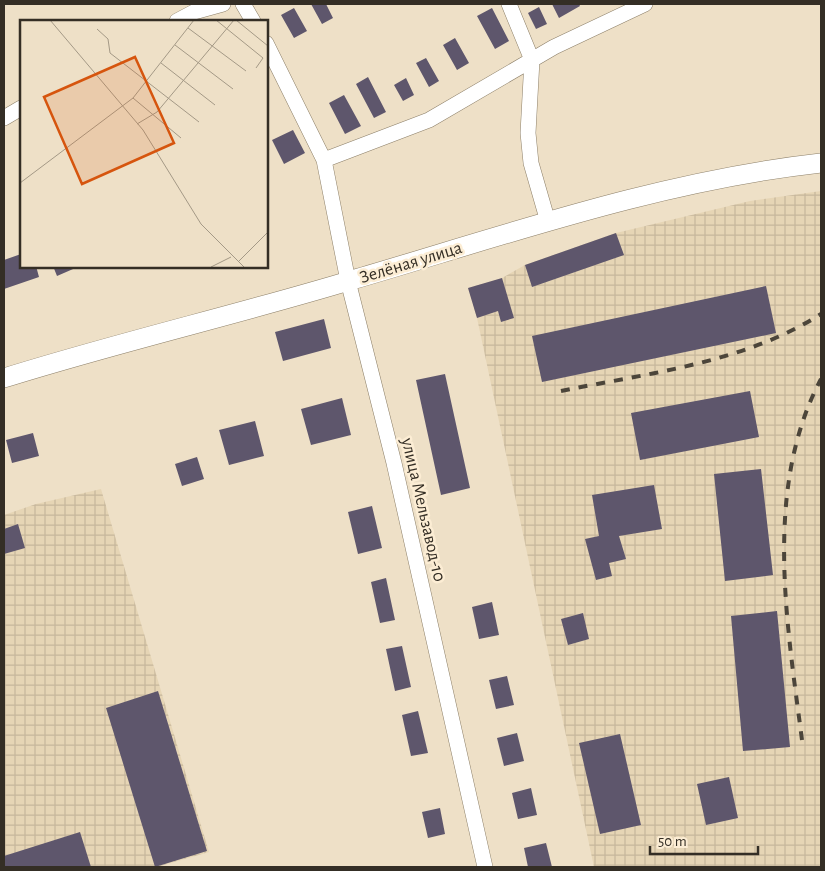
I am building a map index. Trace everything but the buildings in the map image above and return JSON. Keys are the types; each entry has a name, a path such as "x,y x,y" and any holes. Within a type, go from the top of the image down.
{"street":[{"path":"179,20 194,12 222,4"},
{"path":"243,4 252,20"},
{"path":"509,4 532,60 528,133 531,163 548,222"},
{"path":"324,160 429,120 554,47 644,4"},
{"name":"улица Мельзавод-10","path":"268,47 324,160 348,282 396,473 486,867"},
{"path":"4,118 20,109"},
{"name":"Зелёная улица","path":"4,378 87,352 348,282 624,200 780,168 821,163"}],"shaded area":[{"path":"821,191 821,867 594,867 477,318 468,288 502,278 525,265 616,233 750,201"},
{"path":"101,489 209,852 157,867 4,867 4,515 36,504"}],"railway":[{"path":"561,391 662,372 728,355 791,331 821,314"},
{"path":"802,740 786,604 784,557 786,511 791,465 803,421 821,379"}]}
